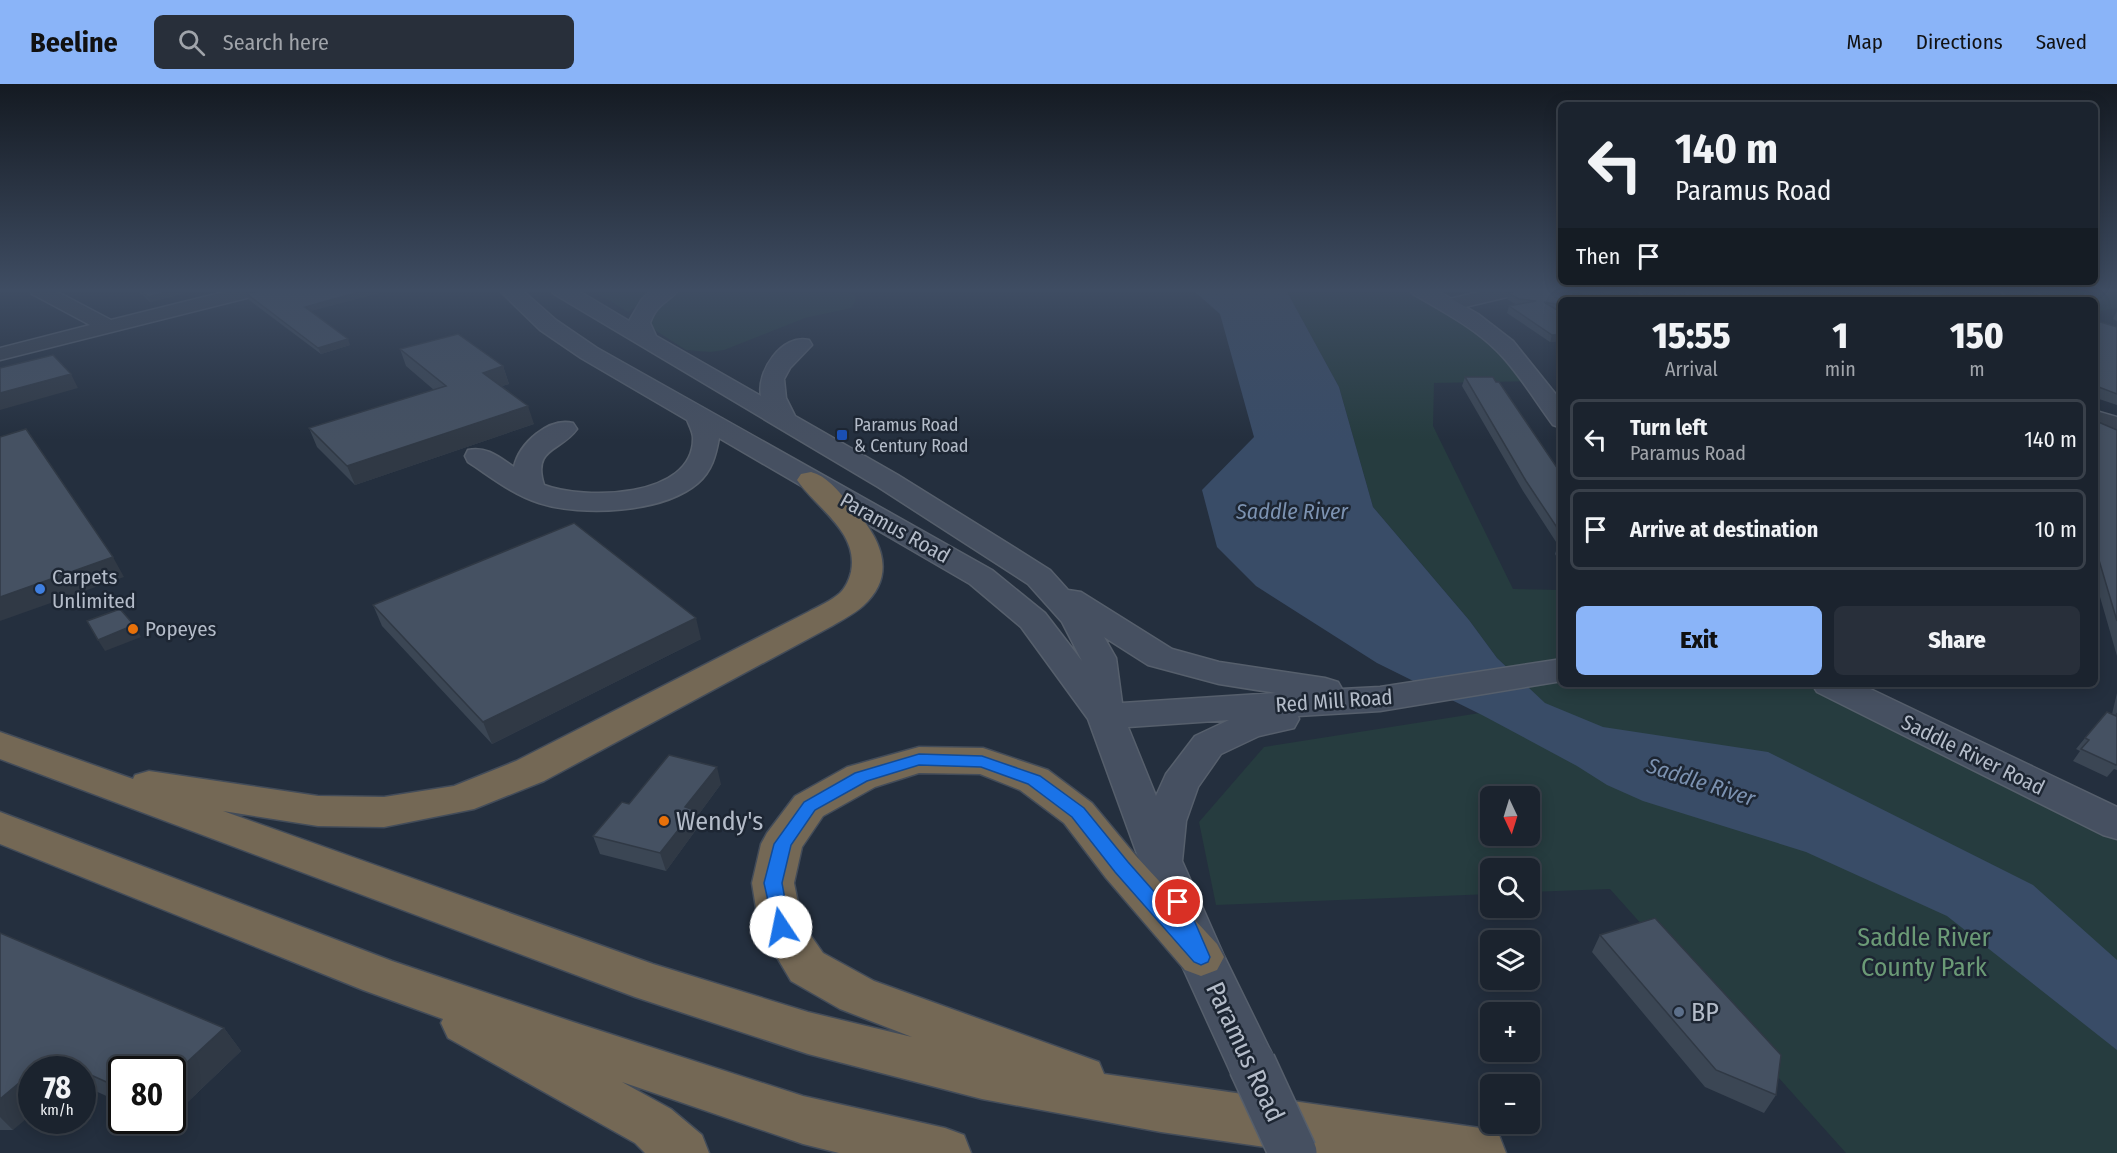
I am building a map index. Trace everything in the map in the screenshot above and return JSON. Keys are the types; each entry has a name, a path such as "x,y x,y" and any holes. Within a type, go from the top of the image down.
{"highway":[{"path":"74,773 318,811 384,812 460,799 531,771 820,619 855,596 868,572 868,550 855,527 811,480"},
{"path":"0,746 651,983 808,1033 982,1076 1161,1108 1480,1153"},
{"path":"1161,1108 857,995 807,967 781,927 773,883 782,844 809,806 861,777 919,760 982,761 1034,780 1078,813 1121,867 1201,957"},
{"path":"0,827 379,976 573,1044 803,1120 945,1153"},
{"path":"379,976 653,1126 683,1153"}],"main road":[{"name":"Paramus Road","path":"569,340 981,577 1033,620 1105,716"},
{"name":"Paramus Road","path":"644,340 888,481 1039,577 1076,618 1099,658 1105,716 1162,865 1201,957 1293,1153"},
{"path":"1496,340 1507,349 1558,415"},
{"path":"786,422 774,403 771,378 780,362 801,345"},
{"path":"478,456 531,489 555,499 617,502 642,498 667,490 695,469 702,456 706,438 699,416"},
{"path":"531,489 525,475 529,458 538,445 564,429"},
{"path":"1039,577 1106,624 1160,657 1219,673 1380,699"},
{"name":"Red Mill Road","path":"1105,716 1380,699 1557,671"},
{"path":"1811,687 1890,715"},
{"name":"Saddle River Road","path":"1836,687 2117,824"},
{"path":"1162,865 1166,821 1180,784 1208,746 1249,726 1380,699"}],"street":[{"path":"0,354 56,340"},
{"path":"2098,419 2117,424"}],"green space":[{"path":"670,340 750,340 724,350 710,352 686,350"},
{"name":"Saddle River County Park","path":"1313,340 1487,340 1533,381 1434,383 1433,426 1513,589 1558,590 1558,687 1836,687 2117,835 2117,1153 1846,1153 1610,889 1540,892 1540,858 1480,858 1480,894 1216,905 1199,822 1264,747 1544,703 1497,658 1469,620 1373,507 1339,387"}],"water":[{"name":"Saddle River","path":"1227,340 1313,340 1339,387 1373,507 1469,620 1497,658 1545,703 1603,727 1768,752 2033,885 2117,960 2117,1050 1947,916 1806,852 1643,801 1607,785 1577,766 1482,715 1377,663 1256,586 1217,547 1202,490 1254,437"}],"building":[{"path":"307,340 345,340 318,348"},
{"path":"435,340 466,340 503,366 483,373 528,406 347,466 309,428 446,386 400,349"},
{"path":"2098,340 2117,340 2117,394 2098,387"},
{"path":"53,355 71,374 0,393 0,368"},
{"path":"1465,377 1493,377 1496,382 1499,382 1558,469 1558,529 1526,481"},
{"path":"2098,422 2117,430 2117,621 2098,557"},
{"path":"26,429 113,557 0,597 0,437"},
{"path":"574,523 696,618 483,722 373,605"},
{"path":"120,609 134,625 98,640 87,621"},
{"path":"2107,712 2116,716 2117,713 2116,765 2081,749 2089,740 2085,738"},
{"path":"669,755 717,767 685,807 694,810 660,853 593,836 622,802 629,804"},
{"name":"BP","path":"1655,918 1781,1055 1776,1095 1716,1070 1600,935"},
{"path":"0,933 224,1028 186,1063 186,1056 108,1056 108,1083 96,1077 96,1056 18,1056 18,1084 0,1099"}],"place":[{"name":"Paramus Road & Century Road","path":"842,435"},
{"name":"Carpets Unlimited","path":"40,589"},
{"name":"Popeyes","path":"133,629"},
{"name":"Wendy's","path":"664,821"},
{"name":"BP","path":"1679,1012"}],"route":[{"path":"781,927 773,883 782,844 809,806 861,777 919,760 982,761 1034,780 1078,813 1121,867 1201,957 1178,902"}]}
